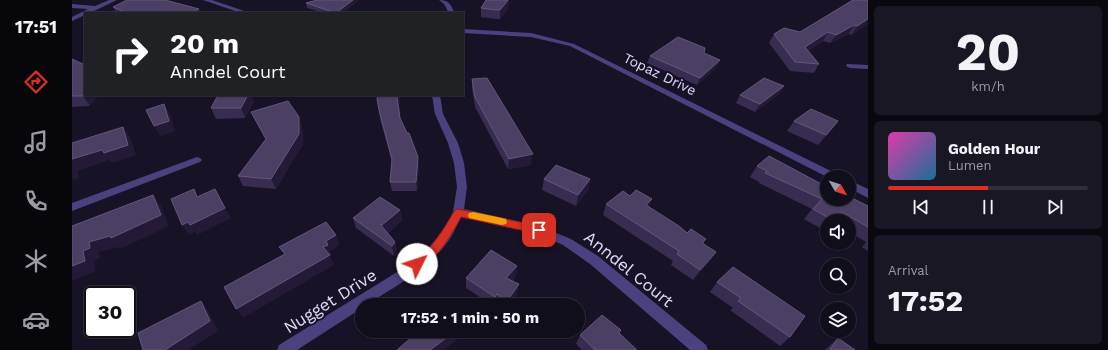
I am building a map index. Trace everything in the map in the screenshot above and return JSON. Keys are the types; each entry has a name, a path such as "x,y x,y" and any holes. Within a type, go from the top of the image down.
{"street":[{"path":"86,12 114,0"},
{"path":"206,0 244,12"},
{"path":"442,0 451,12"},
{"path":"72,6 94,8"},
{"path":"72,19 84,13"},
{"name":"Topaz Drive","path":"464,31 523,33 556,39 821,170"},
{"path":"850,66 868,67"},
{"name":"Nugget Drive","path":"284,350 406,273 429,255 447,234 458,212 462,187 459,162 453,143 439,114 436,96"},
{"path":"72,207 197,160"},
{"path":"856,188 868,194"},
{"name":"Anndel Court","path":"458,212 539,230 567,242 594,260 701,350"}],"building":[{"path":"127,0 165,0 199,9 193,12 125,12 113,7"},
{"path":"317,0 353,0 337,12 306,3"},
{"path":"486,0 508,0 500,10 496,10 481,8"},
{"path":"853,0 868,0 868,19 857,26 854,25 836,35 828,32 805,47 819,64 795,62 774,34 784,28 800,32"},
{"path":"678,37 705,48 704,53 720,60 700,78 650,56"},
{"path":"72,59 84,65 84,94 83,96 72,96"},
{"path":"487,78 533,154 509,159 475,97 472,79"},
{"path":"764,78 784,86 760,104 740,95"},
{"path":"217,96 247,96 241,108 211,108"},
{"path":"378,96 398,96 400,118 407,133 409,133 418,157 416,182 390,182 392,159 377,99"},
{"path":"288,101 299,117 299,134 271,179 238,176 266,139 251,112"},
{"path":"164,104 169,121 154,126 146,110"},
{"path":"811,109 838,121 826,135 794,121"},
{"path":"123,127 128,145 104,153 102,150 72,159 72,143"},
{"path":"769,156 820,183 820,198 765,173 767,171 757,166"},
{"path":"556,165 590,179 578,195 544,179"},
{"path":"194,189 197,197 215,189 225,208 190,225 188,222 182,225 171,199"},
{"path":"636,190 652,199 646,205 679,226 687,233 691,229 706,239 702,243 716,252 700,270 677,254 679,251 606,204 623,191 630,196"},
{"path":"153,195 161,215 111,238 110,236 89,242 90,248 83,251 85,261 72,266 72,226"},
{"path":"380,197 400,210 382,225 380,224 395,242 392,246 353,218"},
{"path":"856,200 868,206 868,227 856,220 856,214 845,214 842,212 840,214 822,214 813,209 820,201 820,206 856,206"},
{"path":"326,222 336,235 326,241 328,245 323,247 330,255 236,309 224,287 285,254 279,247"},
{"path":"491,250 517,266 506,278 519,284 509,298 503,298 497,294 495,297 466,278"},
{"path":"733,267 805,316 790,337 738,301 741,298 717,282"},
{"path":"201,301 210,321 165,350 143,350 138,333"},
{"path":"602,315 621,330 619,333 637,350 595,350 583,338 585,338 585,330"},
{"path":"411,338 446,338 430,350 397,350"},
{"path":"838,338 855,350 830,350"}],"slow traffic":[{"path":"473,215 502,222"}],"route":[{"path":"417,264 429,255 447,234 458,212 539,230"}]}
